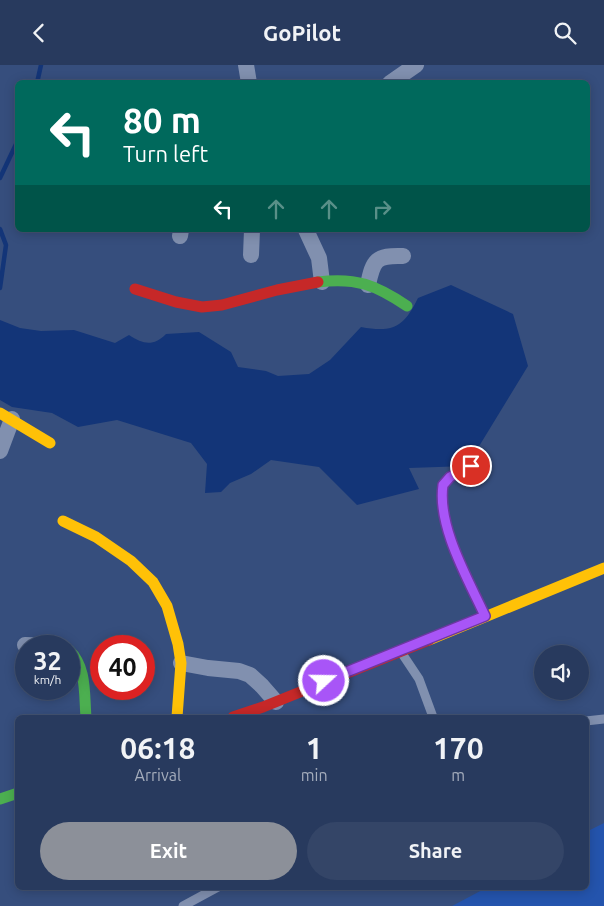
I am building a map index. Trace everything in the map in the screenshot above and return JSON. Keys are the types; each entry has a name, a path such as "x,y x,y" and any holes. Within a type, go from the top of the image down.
{"street":[{"path":"246,65 248,80"},
{"path":"394,80 416,65"},
{"path":"251,255 252,232"},
{"path":"307,232 319,258 322,282"},
{"path":"368,285 376,261 384,257 403,256"},
{"path":"136,289 184,305 202,307 322,282 356,281 389,294 407,306"},
{"path":"0,451 6,416 50,443"},
{"path":"63,521 96,537 124,556 153,582 166,606 178,644 181,663 177,715"},
{"path":"239,715 276,702 604,567"},
{"path":"181,663 208,669 229,669 250,675 262,685 276,702"},
{"path":"80,667 86,715"},
{"path":"0,799 15,794"}],"lane":[{"path":"471,466 450,477 443,485 443,513 447,530 485,616"},
{"path":"400,651 419,679 432,715"},
{"path":"589,721 604,719"},
{"path":"183,906 212,890"}],"shaded area":[{"path":"451,285 513,314 528,366 467,466 409,468 419,489 357,505 319,467 271,460 251,474 230,483 221,492 205,493 207,464 191,443 117,420 78,427 52,413 12,407 0,400 0,320 20,328 41,331 74,330 115,343 129,335 148,343 157,341 166,334 199,332 231,352 238,367 266,371 278,376 309,374 330,360 361,327 381,329 396,326 408,316 418,298"},
{"path":"604,823 604,906 452,906 482,890 589,890 589,830"}],"waterway":[{"path":"38,80 41,65"},
{"path":"0,178 15,146"},
{"path":"0,229 6,245 0,288"}],"traffic: fast":[{"path":"318,282 344,281 365,284 407,306"},
{"path":"80,667 84,681 86,715"},
{"path":"0,799 15,794"}],"traffic: slow":[{"path":"0,413 50,443"},
{"path":"63,521 96,537 131,561 153,582 167,606 178,644 181,663 177,715"},
{"path":"429,640 604,568"}],"traffic: jam":[{"path":"135,289 176,302 202,307 222,305 277,290 318,282"},
{"path":"239,715 429,640"}],"route":[{"path":"324,681 485,616 447,530 443,513 443,485 450,477 471,466"}]}
